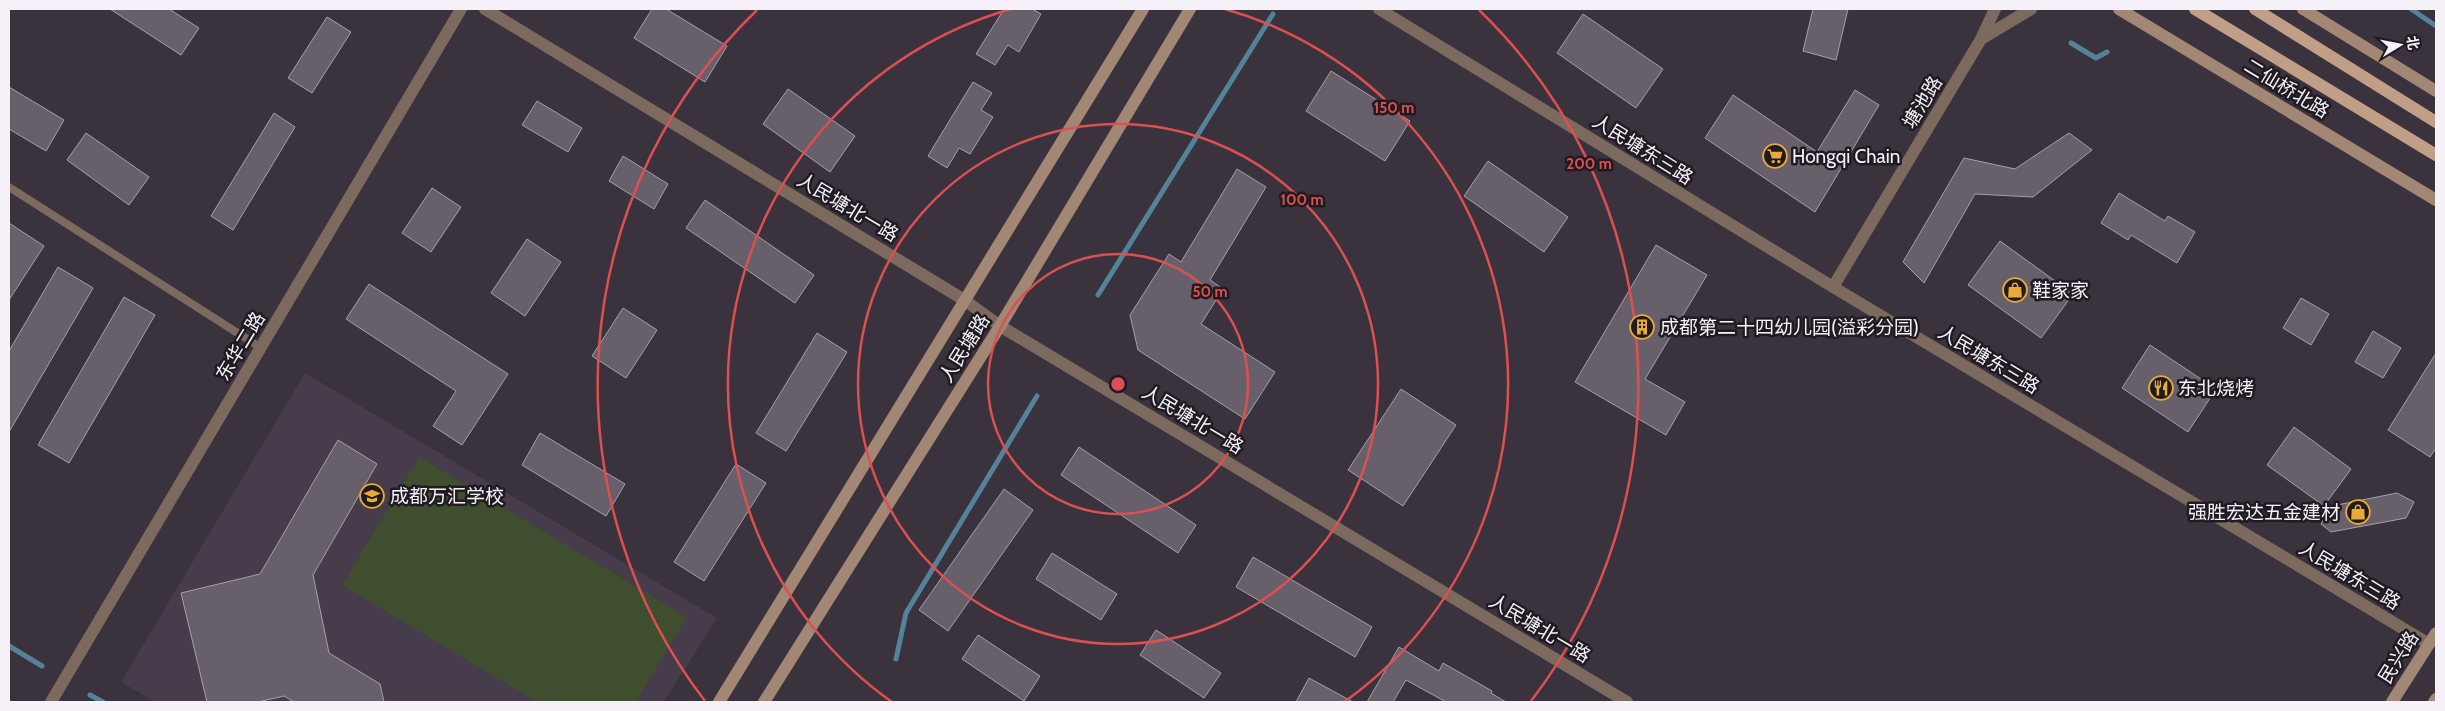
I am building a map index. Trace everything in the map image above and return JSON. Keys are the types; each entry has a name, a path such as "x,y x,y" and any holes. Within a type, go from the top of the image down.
{"main road":[{"name":"人民塘路","path":"719,702 1143,9"},
{"name":"人民塘路","path":"764,702 1000,326 1190,9"},
{"name":"二仙桥北路","path":"2119,9 2436,200"},
{"path":"2195,9 2436,155"},
{"path":"2255,9 2436,122"},
{"path":"2303,9 2436,91"},
{"name":"民兴路","path":"2392,702 2436,633"}],"street":[{"name":"东华二路","path":"51,702 461,9"},
{"name":"人民塘北一路","path":"485,9 966,301 1000,326 1627,702"},
{"name":"人民塘东三路","path":"1379,9 1833,287 2429,644"},
{"name":"塘池路","path":"1833,287 1981,39 1995,9"},
{"path":"1981,39 2032,9"}],"lane":[{"path":"9,187 261,348"}],"shaded area":[{"name":"成都万汇学校","path":"305,373 717,618 664,702 155,702 121,682"}],"green space":[{"path":"419,457 687,617 636,702 537,702 342,585"}],"building":[{"path":"110,9 169,9 199,28 181,55"},
{"path":"652,9 666,9 727,46 705,82 634,38"},
{"path":"1004,9 1032,9 1041,14 1019,52 1008,45 995,65 976,54"},
{"path":"1813,9 1848,9 1836,60 1803,51"},
{"path":"1583,14 1663,69 1636,108 1557,53"},
{"path":"327,17 351,32 312,93 288,78"},
{"path":"1331,71 1410,121 1385,161 1306,111"},
{"path":"973,82 992,93 981,110 993,117 970,154 959,148 947,168 928,156"},
{"path":"9,87 64,120 46,151 9,129"},
{"path":"788,89 855,136 830,172 763,124"},
{"path":"1855,90 1879,105 1815,212 1705,138 1733,95 1817,152"},
{"path":"537,101 582,128 568,152 522,125"},
{"path":"274,113 295,127 233,230 211,216"},
{"path":"86,133 149,177 129,205 67,160"},
{"path":"2069,133 2092,150 2033,197 1975,194 1924,283 1903,262 1964,158 2015,169"},
{"path":"623,156 668,184 654,209 609,181"},
{"path":"1488,161 1568,217 1544,252 1464,196"},
{"path":"1237,169 1266,187 1210,280 1223,289 1201,324 1275,372 1245,419 1138,350 1130,315 1169,254 1181,262"},
{"path":"432,188 461,207 431,252 402,233"},
{"path":"2119,193 2165,221 2168,216 2195,232 2177,263 2131,235 2128,240 2101,223"},
{"path":"705,200 814,275 795,303 686,228"},
{"path":"9,223 44,246 9,300"},
{"path":"527,239 561,262 525,316 491,293"},
{"path":"2000,241 2073,294 2041,338 1968,285"},
{"name":"成都第二十四幼儿园(溢彩分园)","path":"1656,245 1707,275 1645,379 1685,402 1666,435 1575,382"},
{"path":"58,267 93,288 9,432 9,351"},
{"path":"369,284 508,374 462,445 433,426 456,391 346,319"},
{"path":"124,297 155,315 69,463 38,445"},
{"path":"2301,298 2329,314 2311,345 2283,328"},
{"path":"623,308 657,330 626,378 592,356"},
{"path":"2373,331 2401,348 2383,378 2355,362"},
{"path":"817,333 847,352 786,451 756,433"},
{"path":"2150,345 2216,389 2188,432 2122,388"},
{"path":"2436,353 2436,448 2430,457 2388,430"},
{"path":"1401,389 1456,425 1403,506 1348,470"},
{"path":"2294,427 2351,469 2324,506 2267,465"},
{"path":"540,433 625,484 606,516 522,465"},
{"path":"338,440 377,464 313,575 329,653 380,684 384,702 294,702 284,696 258,702 207,702 181,593 260,574"},
{"path":"1079,447 1196,525 1178,553 1061,475"},
{"path":"736,464 766,483 704,581 674,562"},
{"path":"1004,489 1033,510 948,631 919,610"},
{"path":"2397,493 2414,502 2406,518 2331,532 2321,524 2332,506"},
{"path":"1052,553 1117,594 1101,620 1036,579"},
{"path":"1253,557 1372,627 1355,657 1236,587"},
{"path":"1156,630 1221,673 1204,698 1140,655"},
{"path":"978,635 1040,676 1024,701 962,659"},
{"path":"1399,647 1439,671 1443,663 1492,691 1491,693 1506,702 1446,702 1406,680 1393,702 1367,702"},
{"path":"1309,678 1353,702 1296,702"}],"waterway":[{"path":"2411,9 2436,26"},
{"path":"1098,295 1273,14"},
{"path":"2071,43 2096,58 2107,52"},
{"path":"896,659 906,613 1037,396"},
{"path":"9,646 42,666"},
{"path":"90,695 103,702"}],"place":[{"name":"Hongqi Chain","path":"1775,156"},
{"name":"鞋家家","path":"2015,290"},
{"name":"成都第二十四幼儿园(溢彩分园)","path":"1642,327"},
{"name":"东北烧烤","path":"2161,388"},
{"name":"成都万汇学校","path":"372,496"},
{"name":"强胜宏达五金建材","path":"2358,512"}]}
